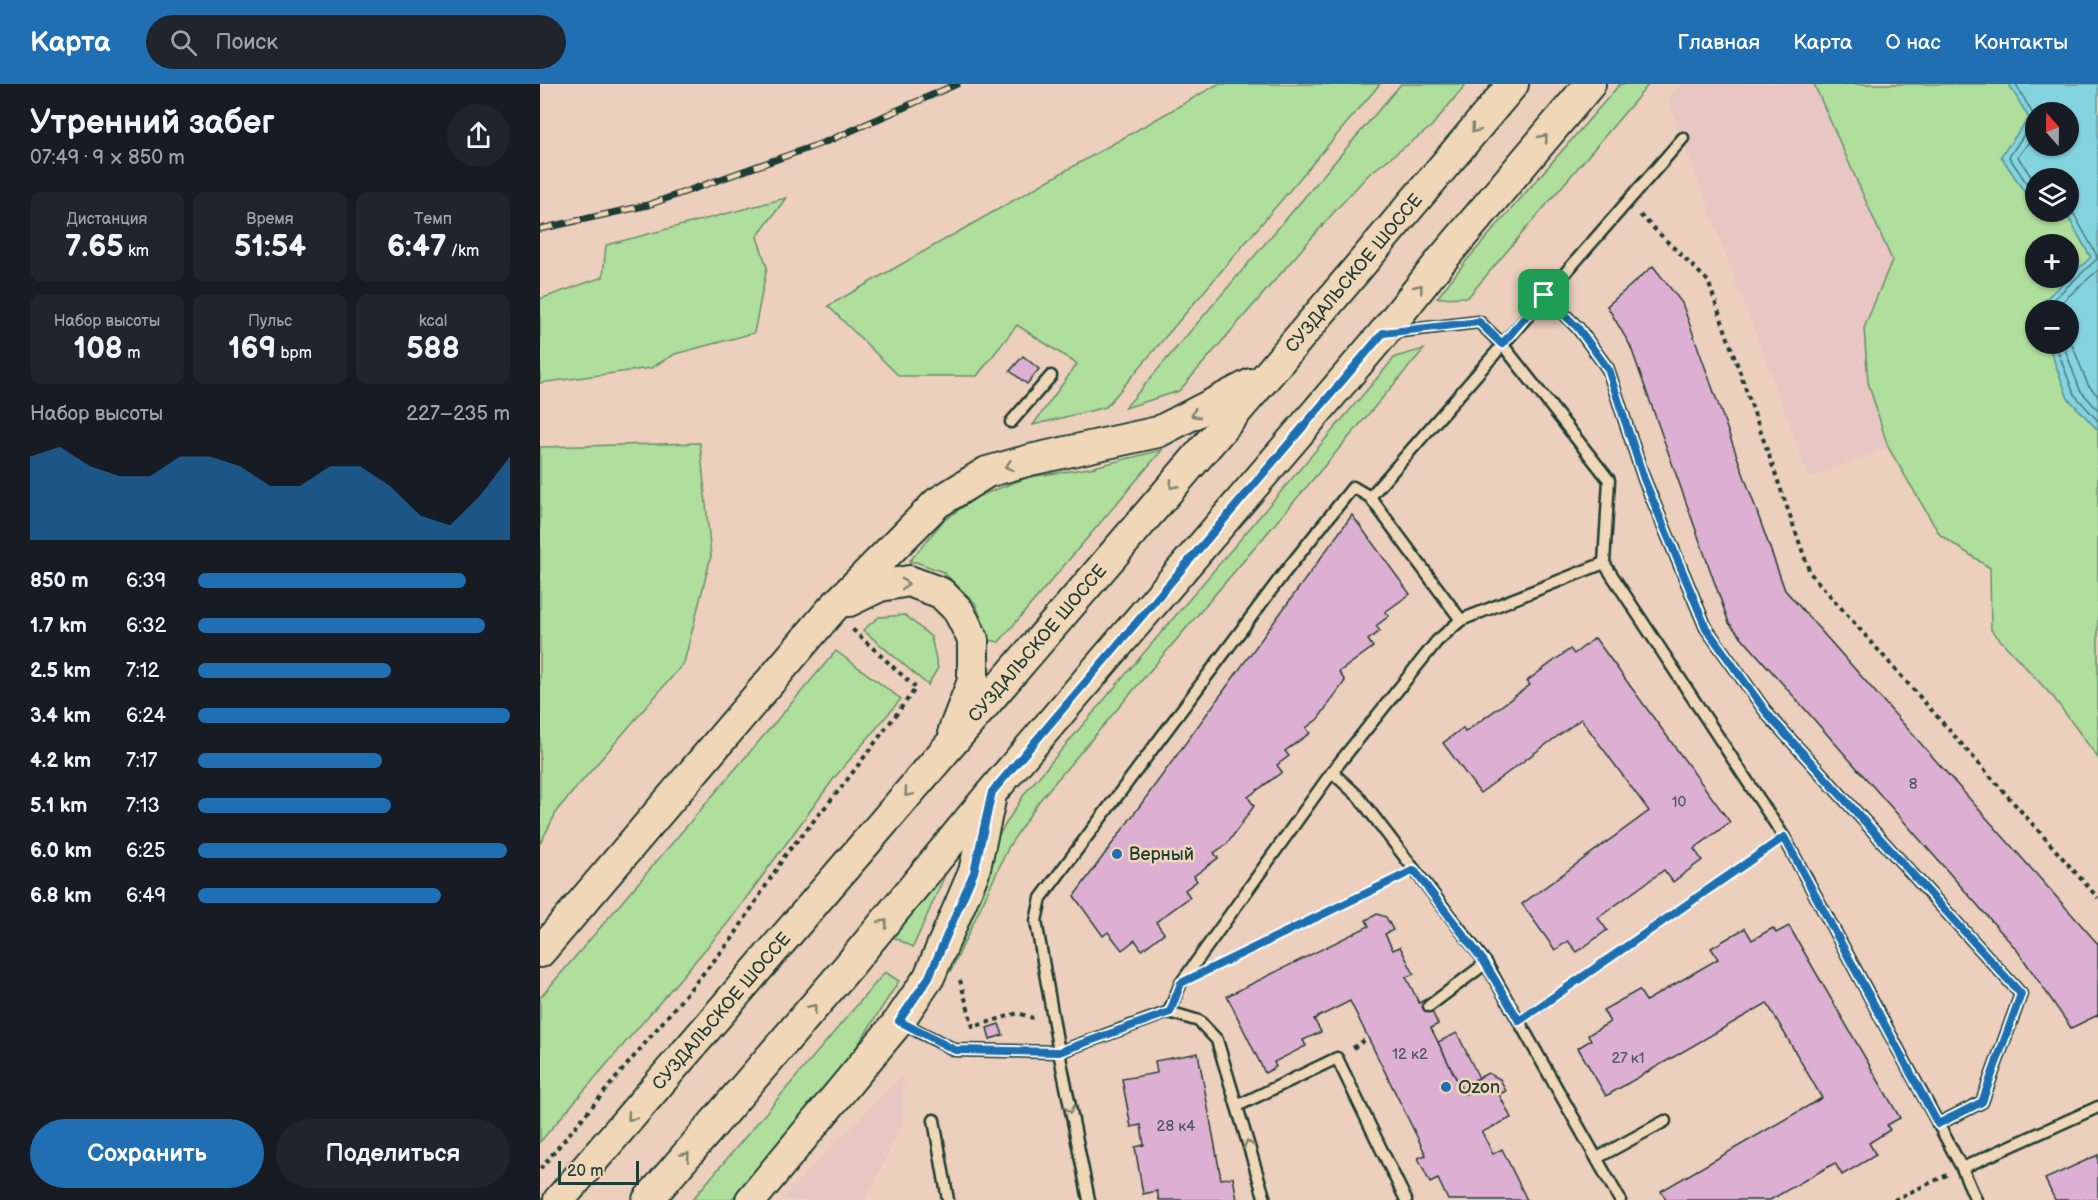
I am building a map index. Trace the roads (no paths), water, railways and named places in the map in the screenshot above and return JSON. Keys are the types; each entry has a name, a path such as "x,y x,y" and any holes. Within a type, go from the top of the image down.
{"main road":[{"name":"СУЗДАЛЬСКОЕ ШОССЕ","path":"559,1200 1266,376 1513,84"},
{"path":"648,1200 1383,333 1590,84"},
{"path":"540,952 831,610 937,503 987,472 1030,460 1158,432 1266,376"},
{"path":"831,610 880,586 909,581 941,593 958,610 973,639 973,681 947,749"},
{"path":"751,1200 899,1021 929,977 974,872 992,792"}],"lane":[{"path":"1370,496 1683,138"},
{"path":"1544,295 1578,328 1608,369 1644,479 1706,628 1769,716 2021,994 1982,1102 1938,1124"},
{"path":"1383,333 1479,322 1502,344 1609,480 1604,563 1784,837 1962,1168 1976,1200"},
{"path":"1011,422 1051,376"},
{"path":"1089,1200 1059,1052 1036,921 1041,898 1274,586 1353,487 1370,496 1461,620"},
{"path":"1170,1012 1181,983 1332,772 1437,641 1461,620 1604,563"},
{"path":"1332,772 1358,796 1485,963 1620,1200"},
{"path":"1429,1006 1485,963"},
{"path":"899,1021 955,1050 1059,1052 1170,1012 1199,1021 1217,1040 1265,1200"},
{"path":"1237,1106 1337,1058 1406,1200"},
{"path":"1962,1168 2098,1107"},
{"path":"934,1120 948,1200"},
{"path":"1597,1158 1665,1121"}],"water":[{"path":"2009,84 2098,84 2098,430 2068,398 2052,354 2079,354 2079,300 2045,300 2058,288 2079,288 2079,268 2091,257 2071,222 2079,222 2079,168 2025,168 2025,193 2001,156 2025,123 2025,156 2079,156 2079,102 2025,102 2025,111"}],"railway":[{"path":"540,229 648,205 828,141 957,84"}],"place":[{"name":"Верный","path":"1117,854"},
{"name":"Ozon","path":"1446,1087"}]}
